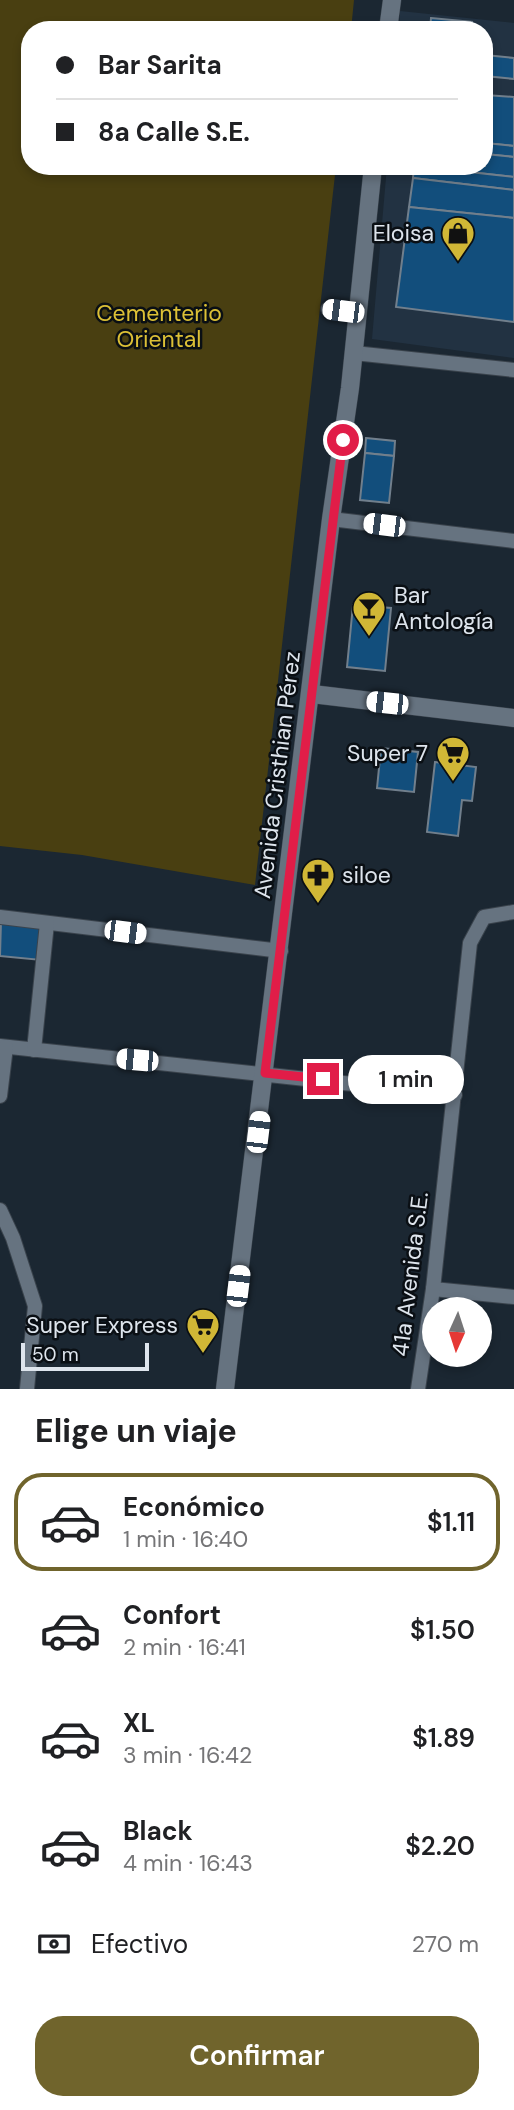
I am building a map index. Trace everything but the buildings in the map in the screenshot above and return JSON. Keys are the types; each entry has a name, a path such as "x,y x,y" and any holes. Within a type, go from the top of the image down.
{"street":[{"path":"389,21 391,0"},
{"name":"Avenida Cristhian Pérez","path":"225,1389 281,951 331,519 354,353 372,175"},
{"path":"328,309 358,313"},
{"path":"354,353 514,370"},
{"path":"331,519 514,541"},
{"path":"312,694 514,718"},
{"name":"41a Avenida S.E.","path":"418,1389 433,1289 470,943 484,918 514,912"},
{"path":"0,917 281,951"},
{"path":"34,1050 47,923"},
{"path":"0,1096 3,1047 455,1095"},
{"path":"0,1210 13,1238 35,1306 27,1389"},
{"path":"433,1289 514,1297"}],"shaded area":[{"path":"400,11 514,23 514,358 372,339 386,175 493,175 493,21 399,21"}],"green space":[{"name":"Cementerio Oriental","path":"0,0 354,0 352,21 21,21 21,175 335,175 255,885 82,855 0,846"}],"place":[{"name":"Eloisa","path":"458,263"},
{"name":"Bar Antología","path":"369,638"},
{"name":"Super 7","path":"453,783"},
{"name":"siloe","path":"318,905"},
{"name":"Super Express","path":"203,1355"}],"route":[{"path":"323,1079 265,1073 331,519 343,440"}]}
